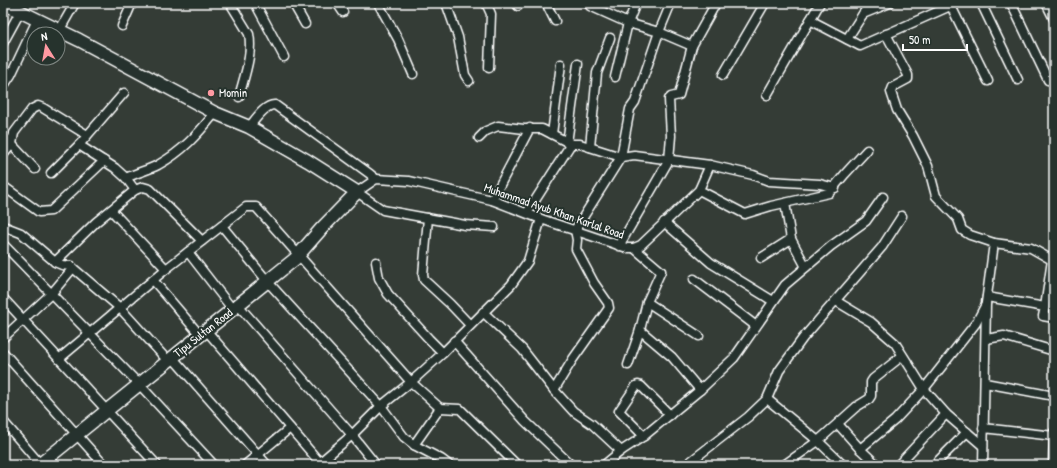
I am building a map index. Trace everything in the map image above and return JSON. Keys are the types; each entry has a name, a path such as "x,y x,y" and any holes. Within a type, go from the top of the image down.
{"main road":[{"path":"3,3 18,8 49,26"},
{"path":"66,35 215,113 249,126 357,192"},
{"name":"Tipu Sultan Road","path":"40,465 203,332 268,282 299,255 322,228 357,192"}],"street":[{"path":"62,26 75,3"},
{"path":"122,26 132,3"},
{"path":"230,3 250,38 249,55 239,97"},
{"path":"255,3 284,57"},
{"path":"293,3 304,24"},
{"path":"337,3 343,12"},
{"path":"378,3 398,39 413,74"},
{"path":"446,3 458,37 464,75 469,81"},
{"path":"486,3 491,14 489,68"},
{"path":"546,3 555,21"},
{"path":"588,3 590,6 628,23 658,32 692,46"},
{"path":"615,77 628,23 636,3"},
{"path":"554,390 573,359 609,308 608,303 601,294 576,249 577,240 575,230 621,157 630,109 635,102 658,32 671,3"},
{"path":"619,246 669,160 672,136 669,99 670,97 680,95 692,46 716,3"},
{"path":"723,75 765,3"},
{"path":"767,95 820,3"},
{"path":"847,39 870,3"},
{"path":"863,14 890,3"},
{"path":"981,3 1018,80"},
{"path":"1011,3 1048,80"},
{"path":"1046,3 1054,19"},
{"path":"810,20 860,46 954,4 988,81"},
{"path":"3,43 18,8"},
{"path":"3,87 11,75 37,20"},
{"path":"886,34 908,75 908,79 893,87 891,92 897,110 913,136 928,166 936,196 958,219 962,230 966,233 994,243 1031,248 1053,260 1043,316 1054,318"},
{"path":"590,147 597,73 610,38"},
{"path":"552,134 561,64"},
{"path":"527,213 569,144 578,64"},
{"path":"51,173 79,145 124,93"},
{"path":"249,126 267,107 275,105 370,174 376,180 357,192 383,210 465,225 494,227"},
{"path":"3,155 12,144 14,134 32,109 38,106 87,135"},
{"path":"126,178 157,165 183,149 198,135 215,113"},
{"path":"479,138 486,131 498,126 524,129 542,129 569,144 580,144 621,157 634,155 710,165 753,175 769,181 820,184 835,188"},
{"path":"492,200 530,128"},
{"path":"3,135 35,169"},
{"path":"79,145 104,161 126,178 135,190"},
{"path":"699,190 745,214 784,203 829,193 867,150"},
{"path":"3,186 39,212 51,211 104,161"},
{"name":"Muhammad Ayub Khan Karlal Road","path":"376,180 409,181 492,200 619,246 634,248 641,244 699,190 710,165"},
{"path":"55,262 96,222 135,190 143,187 150,188 202,241"},
{"path":"604,465 670,415 700,390 734,358 785,285 832,246 866,221 883,198"},
{"path":"784,203 791,239 806,267"},
{"path":"59,359 166,269 202,241 246,208 256,206 411,382 440,408 460,409 517,465"},
{"path":"111,210 166,269"},
{"path":"692,463 748,417 767,399 779,371 803,338 882,248 902,216"},
{"path":"428,218 423,275 424,280 470,325"},
{"path":"153,280 203,332 290,428 320,464 381,406 411,382 511,285 528,261 541,219"},
{"path":"664,222 711,263 773,301"},
{"path":"3,226 21,233 55,262 73,268 120,308 170,359 267,465"},
{"path":"222,226 268,282 381,406 404,437 414,445 441,459 449,465"},
{"path":"761,258 791,239"},
{"path":"983,465 987,300 994,243"},
{"path":"3,244 139,384 214,465"},
{"path":"628,365 640,330 647,302 661,271 634,248"},
{"path":"188,252 236,308 352,435 376,465"},
{"path":"376,262 379,278 388,294 429,339 443,352"},
{"path":"3,338 52,293 73,268"},
{"path":"694,279 756,326"},
{"path":"3,298 158,465"},
{"path":"987,300 1045,307"},
{"path":"860,449 895,420 924,389 976,323 987,300"},
{"path":"836,301 871,322 895,343 924,389 946,414 983,446"},
{"path":"647,302 699,336"},
{"path":"483,312 522,349 554,390 573,411 592,424 622,451"},
{"path":"640,330 672,357 700,390"},
{"path":"986,339 1004,336 1054,351"},
{"path":"454,341 525,421 570,465"},
{"path":"3,352 104,465"},
{"path":"784,465 818,441 856,407 869,399 871,396 870,382 902,356"},
{"path":"985,383 1054,396"},
{"path":"644,436 620,411 636,386 641,386 670,415"},
{"path":"767,399 818,441 843,465"},
{"path":"414,445 440,408"},
{"path":"898,465 946,414"},
{"path":"3,422 40,465"},
{"path":"838,424 860,449 877,465"},
{"path":"245,465 290,428"},
{"path":"983,428 1054,436"},
{"path":"1053,465 1054,431"},
{"path":"934,465 967,432"}],"place":[{"name":"Momin","path":"211,93"}]}
